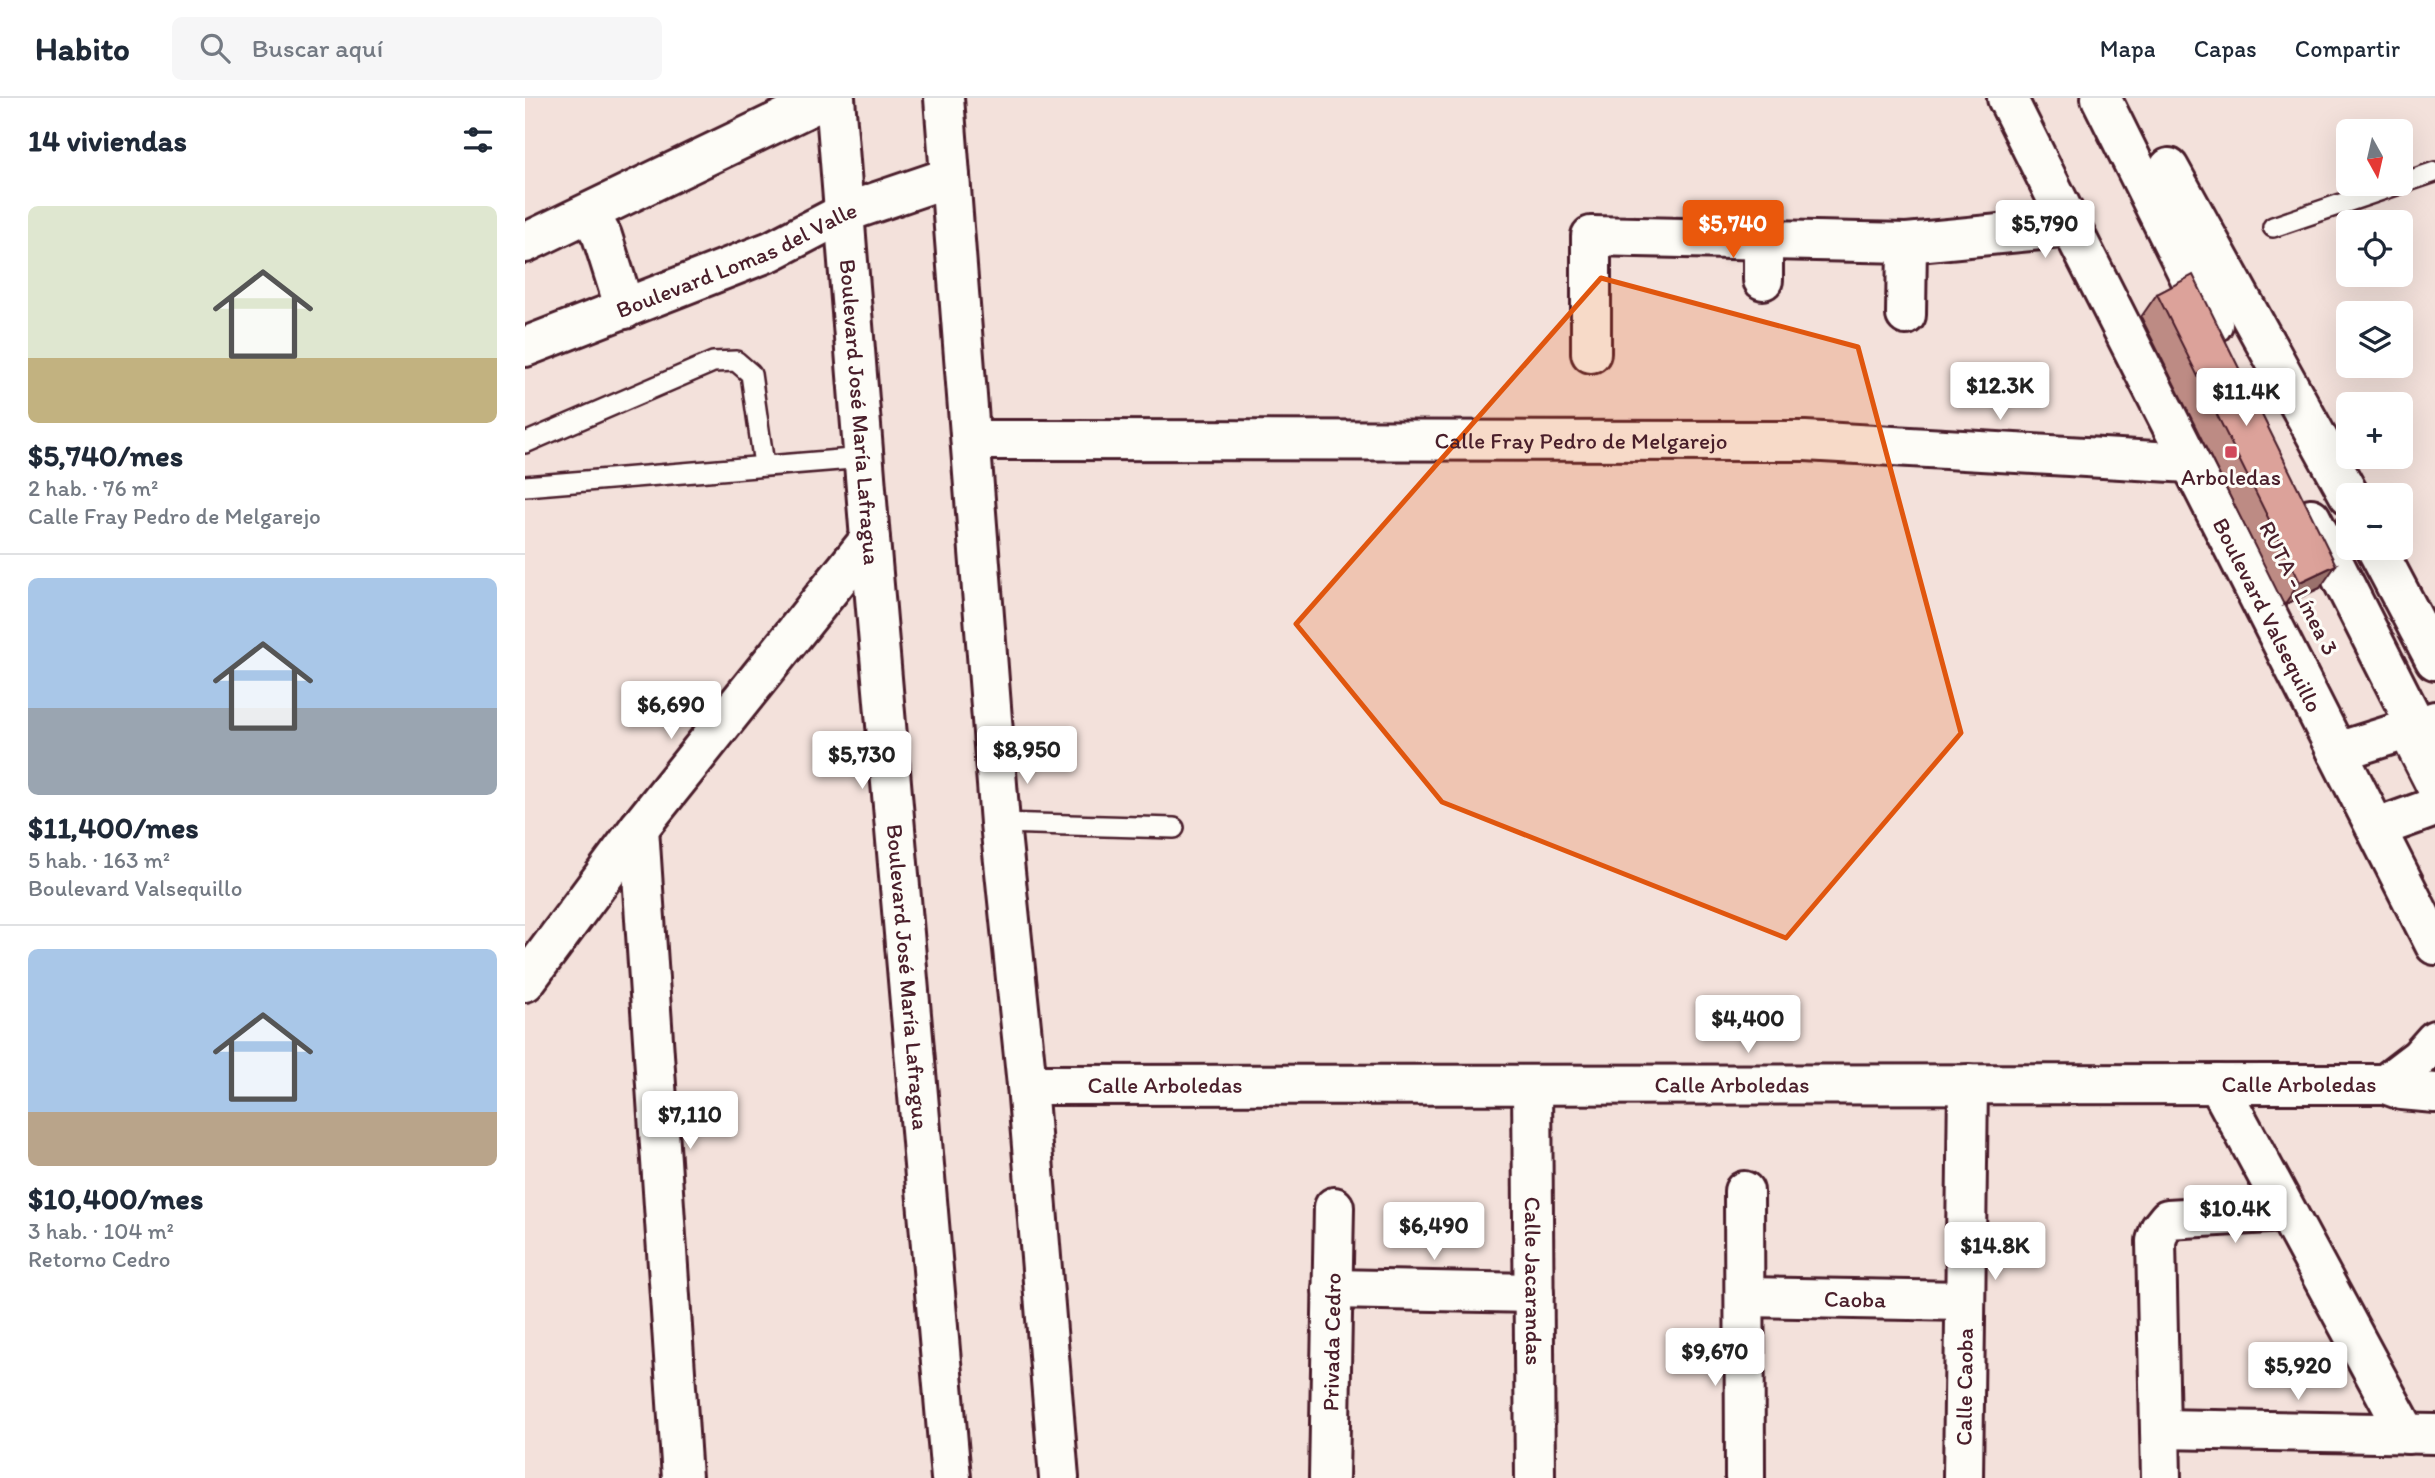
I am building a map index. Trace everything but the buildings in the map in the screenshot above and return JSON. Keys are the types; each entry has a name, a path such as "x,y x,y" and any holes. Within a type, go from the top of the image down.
{"street":[{"path":"525,243 827,98"},
{"name":"Boulevard José María Lafragua","path":"835,98 863,457 951,1478"},
{"path":"944,98 1000,823 1027,1085 1059,1478"},
{"name":"Boulevard Valsequillo","path":"2007,98 2190,463 2345,750 2383,826 2435,944"},
{"path":"2101,98 2231,360"},
{"path":"2169,168 2342,483"},
{"name":"Boulevard Lomas del Valle","path":"528,352 625,309 771,251 844,213 950,177"},
{"path":"590,214 602,236 625,309"},
{"path":"1591,353 1591,236 1907,243 2071,227"},
{"path":"1763,239 1763,280"},
{"path":"1906,315 1907,243"},
{"name":"Calle Fray Pedro de Melgarejo","path":"972,440 1805,441 2190,463"},
{"path":"2293,482 2435,763"},
{"path":"525,982 639,828 870,539"},
{"path":"2382,560 2435,660"},
{"path":"2345,750 2417,727"},
{"path":"2383,826 2435,806"},
{"path":"639,828 682,1478"},
{"path":"2385,1084 2419,1058 2435,1040"},
{"name":"Calle Caoba","path":"1963,1478 1968,1084"},
{"path":"2218,1084 2286,1212 2421,1434"},
{"name":"Calle Arboledas","path":"1027,1085 2385,1084 2402,1090 2435,1093"},
{"name":"Calle Jacarandas","path":"1532,1085 1535,1478"},
{"path":"1744,1191 1745,1478"},
{"name":"Privada Cedro","path":"1328,1478 1335,1207"},
{"path":"2161,1478 2156,1241 2160,1229 2168,1219 2286,1212"},
{"path":"1332,1289 1534,1293"},
{"name":"Caoba","path":"1745,1297 1965,1301"},
{"path":"2160,1429 2421,1434"}],"lane":[{"name":"RUTA - Línea 3","path":"2028,98 2345,750"},
{"path":"2082,98 2200,335"},
{"path":"2273,227 2435,172"},
{"path":"525,443 713,362 736,360 751,374 764,465"},
{"path":"525,486 863,457"},
{"path":"2293,522 2417,727 2435,806"},
{"path":"1000,823 1174,828"},
{"path":"2383,826 2435,912"}],"highlighted area":[{"path":"1601,278 1858,347 1961,733 1786,938 1442,802 1296,624"}],"place":[{"name":"Arboledas","path":"2231,452"}]}
